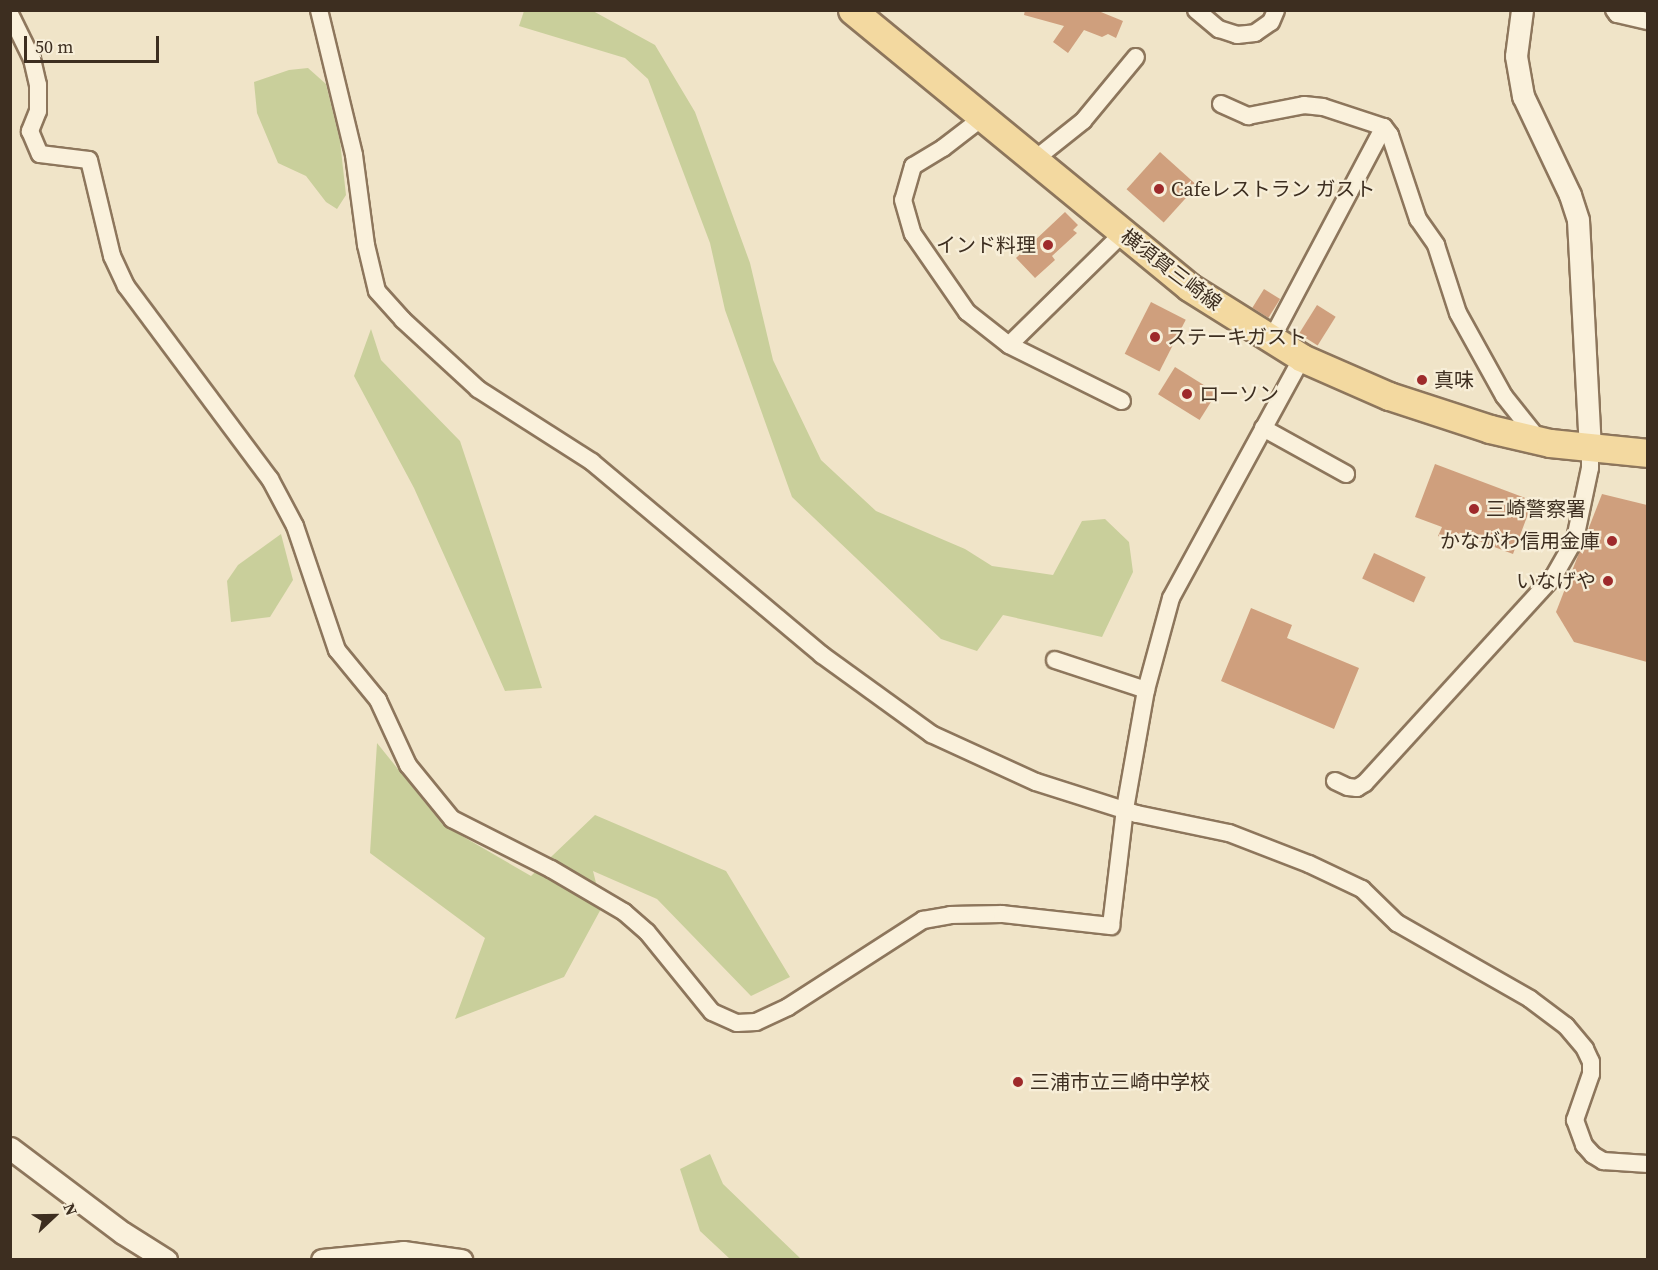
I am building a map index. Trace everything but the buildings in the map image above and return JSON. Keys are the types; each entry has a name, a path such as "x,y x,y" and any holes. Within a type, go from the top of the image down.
{"main road":[{"name":"横須賀三崎線","path":"852,10 1189,288 1302,358 1389,396 1490,429 1539,441 1647,453"}],"street":[{"path":"319,10 354,155 366,244 377,291 403,320 478,389 592,462 822,655 931,734 1035,782 1125,809 1229,833 1309,864 1362,889 1400,919 1530,999 1566,1026 1586,1049 1591,1062 1591,1074 1575,1120 1584,1145 1593,1155 1603,1161 1647,1164"},
{"path":"1196,10 1219,29 1237,35 1255,33 1271,22 1276,10"},
{"path":"1335,781 1357,788 1365,783 1554,576 1575,539 1590,468 1578,220 1570,195 1523,96 1516,56 1522,10"},
{"path":"1614,10 1617,14 1647,21"},
{"path":"10,14 32,59 38,85 38,111 30,131 39,154 89,160 112,256 126,286 270,479 295,526 337,650 378,700 408,765 452,819 551,869 624,912 647,932 712,1012 737,1023 767,1018 823,986 922,920 950,915 1002,914 1111,926 1125,809 1146,690 1171,598 1302,358"},
{"path":"1034,160 1083,121 1136,57"},
{"path":"1221,104 1248,116 1304,105 1323,107 1384,127 1390,135 1418,219 1436,245 1458,313 1504,396 1539,441"},
{"path":"982,118 943,148 913,166 903,200 914,234 967,312 1010,345 1122,401"},
{"path":"1271,340 1384,127"},
{"path":"1010,345 1122,234"},
{"path":"1263,428 1346,474"},
{"path":"1055,660 1146,690"},
{"path":"10,1148 123,1233 166,1260"},
{"path":"322,1260 404,1252 461,1260"}],"green space":[{"path":"524,11 593,11 655,45 695,112 750,263 773,360 821,460 876,511 965,549 992,566 1053,575 1082,521 1105,519 1129,542 1133,572 1102,637 1003,615 977,651 941,639 792,497 725,310 710,243 648,79 625,58 519,26"},
{"path":"308,68 326,84 340,141 346,195 337,209 326,202 306,176 278,163 257,113 254,82 289,70"},
{"path":"371,329 381,360 460,441 542,688 505,691 414,488 354,376"},
{"path":"281,534 293,580 270,617 231,622 227,581 238,565"},
{"path":"377,743 443,825 531,876 595,815 726,871 790,977 751,996 657,899 593,871 602,907 564,977 455,1019 485,938 370,853"},
{"path":"710,1154 723,1184 801,1259 730,1259 700,1231 680,1169"}],"place":[{"name":"Cafeレストラン ガスト","path":"1159,189"},
{"name":"インド料理","path":"1048,245"},
{"name":"ステーキガスト","path":"1155,337"},
{"name":"真味","path":"1422,380"},
{"name":"ローソン","path":"1187,394"},
{"name":"三崎警察署","path":"1474,509"},
{"name":"かながわ信用金庫","path":"1612,541"},
{"name":"いなげや","path":"1608,581"},
{"name":"三浦市立三崎中学校","path":"1018,1082"}]}
